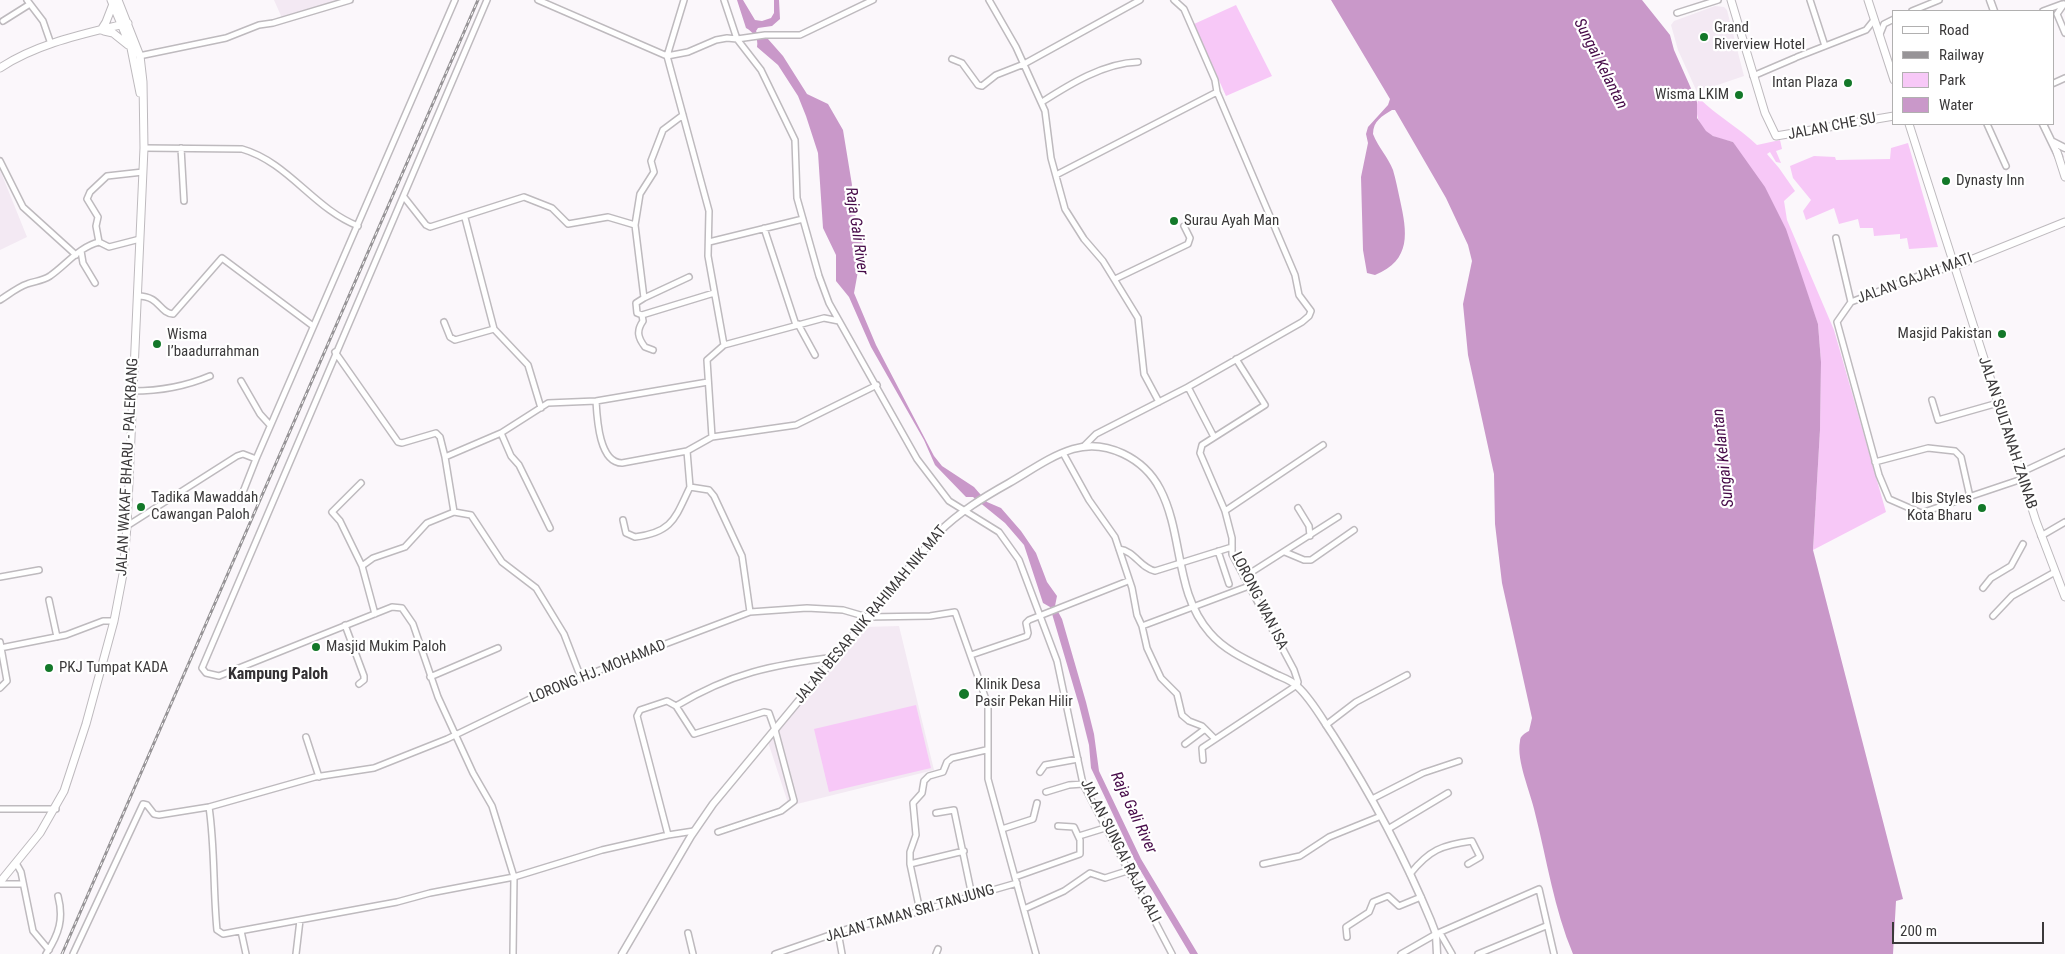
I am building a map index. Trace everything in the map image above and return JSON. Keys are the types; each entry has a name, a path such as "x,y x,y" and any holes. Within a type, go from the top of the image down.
{"main road":[{"path":"1731,0 1753,76"},
{"path":"1868,0 1892,74"},
{"name":"JALAN WAKAF BHARU - PALEKBANG","path":"0,883 40,833 56,809 68,782 114,621 123,574 127,526 144,148 143,113 137,57 114,1"},
{"path":"101,30 114,1"},
{"name":"JALAN WAKAF BHARU - PALEKBANG","path":"125,24 131,48 137,57"},
{"path":"0,68 26,53 51,44 125,24"},
{"path":"101,30 113,32 131,48"},
{"name":"JALAN CHE SU","path":"1753,76 1774,134 1779,136 1892,115"},
{"name":"JALAN SULTANAH ZAINAB","path":"1909,125 2021,476 2041,536 2065,597"},
{"path":"2057,152 2065,177"},
{"name":"JALAN GAJAH MATI","path":"1953,267 2065,223"}],"street":[{"path":"137,57 226,38 259,25 273,23 350,0"},
{"path":"243,492 270,425 455,0"},
{"path":"487,0 404,197 335,352 203,670 219,676 395,606 404,609 413,624 430,677 472,772 489,798 514,877 513,954"},
{"path":"538,0 667,56 688,52 716,40 765,35 800,35 873,0"},
{"path":"684,0 667,56 709,211 708,256 724,346"},
{"name":"JALAN SUNGAI RAJA GALI","path":"724,0 737,39 762,71 795,140 796,197 819,276 829,303 918,460 949,501 993,527 1011,547 1019,560 1057,661 1083,784 1172,954"},
{"path":"989,0 1024,64 1042,102 1047,118 1051,158 1065,209 1075,226 1115,279 1138,318 1144,374 1159,402"},
{"path":"952,59 962,63 980,86 996,75 1024,64 1140,0"},
{"path":"1083,446 1096,434 1188,387 1308,316 1310,311 1309,306 1299,295 1295,274 1217,92 1215,80 1184,9 1174,0"},
{"path":"1677,13 1718,0"},
{"path":"1810,0 1825,46"},
{"path":"1914,10 1939,0"},
{"path":"3,21 28,2 45,26 51,44"},
{"path":"2047,10 2064,4"},
{"path":"2064,4 2056,15 2065,33"},
{"path":"1753,76 1866,30 1871,27 1874,19"},
{"path":"1880,36 1884,24 1892,20"},
{"path":"1042,102 1070,84 1122,62 1138,62"},
{"path":"1056,175 1217,92"},
{"path":"644,298 635,225 639,195 654,172 651,161 659,146 663,131 683,115"},
{"path":"1986,125 2006,166"},
{"path":"2044,125 2065,169"},
{"path":"2051,140 2059,147 2065,148"},
{"path":"144,148 242,149 256,153 288,175 336,215 358,226"},
{"path":"181,148 184,201"},
{"path":"0,161 15,195 23,207 76,254"},
{"path":"140,239 109,248 99,242 96,226 98,217 87,200 90,192 110,174 143,172"},
{"path":"404,197 428,227 465,218 524,197 550,207 568,224 610,217 635,225"},
{"path":"465,218 494,329 528,366 541,408"},
{"path":"709,242 803,219"},
{"path":"1115,279 1188,244 1190,238 1184,226"},
{"path":"764,228 797,325 815,355"},
{"path":"1836,238 1851,302"},
{"path":"0,300 25,285 36,283 50,276 76,254 99,242"},
{"path":"81,251 86,268 95,282"},
{"path":"138,296 156,300 165,311 173,314 222,258 313,326"},
{"name":"JALAN GAJAH MATI","path":"1875,462 1837,322 1851,302 1926,273 1953,267"},
{"path":"690,276 644,298 634,306 636,312 642,315 714,294"},
{"path":"642,315 638,334 643,345 653,350"},
{"path":"712,437 707,360 724,346 826,317 839,321"},
{"path":"444,322 451,339 454,340 494,329"},
{"path":"335,352 398,442 402,443 436,433 440,437 454,512"},
{"name":"LORONG WAN ISA","path":"1236,359 1265,405 1202,445 1200,453 1225,511 1232,554 1298,678 1297,685"},
{"path":"132,391 165,390 187,386 210,376"},
{"path":"241,381 260,414 270,425"},
{"path":"445,458 500,432 549,403 596,401 708,382"},
{"path":"596,401 597,425 607,454 615,462 622,463 687,451 712,437 796,425 877,385"},
{"path":"1188,387 1214,437"},
{"path":"1932,400 1938,420 1998,404"},
{"path":"500,432 510,456 519,465 550,528"},
{"path":"1225,511 1323,445"},
{"name":"JALAN BESAR NIK RAHIMAH NIK MAT","path":"622,954 694,831 713,804 938,533 965,510 981,500 1063,453 1083,446 1116,450 1129,456 1151,475 1166,502 1179,564 1192,608 1202,624 1226,648 1297,685 1326,725 1372,799 1410,874 1438,933 1437,954"},
{"path":"1970,497 1961,457 1955,450 1928,448 1875,462 1889,499 1917,512 1927,512 1970,497 2021,476 2065,452"},
{"path":"622,520 626,533 635,537 672,524 690,487 687,451"},
{"path":"1063,453 1089,500 1113,533 1132,588 1137,615 1142,626 1148,651 1161,678 1177,694 1182,715 1215,739"},
{"path":"127,526 237,456 243,454 256,459"},
{"path":"361,483 332,512 340,522 362,566 374,614"},
{"path":"690,487 709,490 714,496 742,556 750,612"},
{"path":"1298,508 1309,526 1310,536"},
{"path":"362,566 373,558 404,548 427,523 454,512 471,515 502,562 536,587 564,634 581,678"},
{"path":"1244,578 1338,518"},
{"path":"2041,536 2065,522"},
{"path":"1285,552 1304,560 1314,559 1354,530"},
{"path":"1983,588 1991,578 2011,566 2023,544"},
{"path":"1119,549 1132,554 1147,570 1155,571 1232,547"},
{"path":"1218,551 1229,584"},
{"path":"0,577 39,570"},
{"path":"1993,616 2012,596 2055,572"},
{"path":"971,655 1027,636 1026,623 1128,581"},
{"path":"1142,626 1249,586"},
{"path":"49,600 56,637"},
{"name":"LORONG HJ. MOHAMAD","path":"73,954 143,804 148,805 157,815 209,807 319,777 373,768 456,735 536,696 750,612 807,608 843,610 867,617 930,616 955,612 988,705 986,750 988,779 1036,954"},
{"path":"0,688 7,681 0,646 56,637 103,621 114,621"},
{"path":"345,625 364,676 364,680 360,684"},
{"path":"430,677 498,648"},
{"path":"676,706 702,690 740,674 778,664 835,657"},
{"path":"1326,725 1362,698 1408,675"},
{"path":"1203,760 1202,748 1297,685"},
{"path":"668,835 637,714 640,710 667,701 676,706 694,734 764,712 769,713 776,730 794,801 781,812 718,832"},
{"path":"1185,744 1205,730"},
{"path":"306,737 319,777"},
{"path":"920,911 910,864 910,852 916,835 913,803 922,793 924,781 929,776 943,772 947,762 952,758 986,750"},
{"path":"1040,772 1045,765 1078,759"},
{"path":"1372,799 1422,773 1459,761"},
{"path":"1046,792 1069,785 1083,784"},
{"path":"1388,829 1448,792"},
{"path":"1002,829 1033,819 1037,803"},
{"path":"209,807 213,834 212,881 217,930 220,934 397,902 430,893 514,877 602,850 694,831"},
{"path":"0,809 56,809"},
{"path":"936,812 954,810 972,896"},
{"path":"1263,864 1300,856 1330,837 1381,816"},
{"path":"1015,877 1080,854 1079,836 1072,826 1058,826"},
{"path":"1079,836 1105,828"},
{"path":"1410,874 1424,856 1432,851 1472,841 1480,857 1468,864"},
{"path":"910,864 964,851"},
{"path":"16,863 21,872 33,932 47,952"},
{"path":"1024,909 1064,891 1090,874 1106,878 1128,871"},
{"path":"0,883 22,884"},
{"name":"JALAN TAMAN SRI TANJUNG","path":"774,954 838,932 1017,883"},
{"path":"1401,954 1438,933 1539,889 1554,954"},
{"path":"47,952 62,916 58,896"},
{"path":"1348,936 1346,927 1369,912 1373,902 1388,896 1399,906 1421,897"},
{"path":"296,954 300,920"},
{"path":"1478,954 1546,926"},
{"path":"242,931 246,954"},
{"path":"838,932 842,954"},
{"path":"688,933 693,954"},
{"path":"1438,933 1452,954"}],"shaded area":[{"path":"274,0 339,0 282,18"},
{"name":"Grand Riverview Hotel","path":"1715,6 1724,7 1727,10 1744,76 1697,92 1678,50 1671,25 1674,21"},
{"path":"0,170 27,237 0,250"},
{"path":"899,626 934,770 789,806 767,739 864,627"}],"green space":[{"path":"1236,5 1272,76 1226,96 1194,24"},
{"path":"1699,98 1757,145 1780,140 1782,149 1776,151 1781,163 1776,162 1770,152 1767,154 1795,191 1784,201 1787,220 1834,330 1886,512 1813,550 1820,430 1821,362 1818,324 1793,254 1733,142 1713,136 1701,125 1697,114"},
{"path":"1908,143 1938,247 1909,249 1907,238 1900,239 1900,234 1874,236 1873,228 1860,228 1858,219 1839,224 1834,208 1806,220 1803,211 1811,200 1793,178 1790,166 1814,156 1835,157 1836,160 1890,159 1891,148"},
{"path":"916,705 931,768 829,792 814,729"}],"water":[{"name":"Raja Gali River","path":"737,0 743,0 755,20 762,21 771,18 774,13 774,0 779,0 780,19 772,26 758,28 756,31 760,39 768,39 783,56 807,94 828,104 843,130 852,185 850,195 863,244 854,293 876,345 934,456 942,466 974,487 987,502 1001,508 1021,531 1036,553 1047,582 1057,596 1055,606 1062,619 1086,702 1094,734 1099,771 1141,859 1198,954 1190,954 1136,863 1091,768 1089,745 1079,705 1050,607 1043,603 1024,545 1005,523 973,497 966,497 935,465 924,440 871,347 849,297 836,281 836,255 823,228 818,153 806,116 798,96 778,65 757,47 756,38 746,28"},
{"name":"Sungai Kelantan","path":"1331,0 1642,0 1670,35 1674,50 1697,102 1697,118 1706,131 1713,136 1733,142 1765,187 1786,229 1818,324 1821,362 1820,430 1813,550 1903,899 1896,901 1893,954 1573,954 1556,902 1520,758 1520,739 1529,731 1532,718 1502,583 1495,524 1494,474 1468,355 1463,304 1472,261 1468,245 1446,198 1395,110 1392,110 1376,122 1373,134 1391,165 1394,174 1404,223 1404,244 1396,261 1387,269 1375,275 1367,273 1363,250 1361,177 1368,143 1366,134 1368,127 1388,105 1390,99"}],"railway":[{"path":"62,954 478,0"}],"place":[{"name":"Grand Riverview Hotel","path":"1704,37"},
{"name":"Intan Plaza","path":"1848,83"},
{"name":"Wisma LKIM","path":"1739,95"},
{"name":"Dynasty Inn","path":"1946,181"},
{"name":"Surau Ayah Man","path":"1174,221"},
{"name":"Masjid Pakistan","path":"2002,334"},
{"name":"Wisma I’baadurrahman","path":"157,344"},
{"name":"Tadika Mawaddah Cawangan Paloh","path":"141,507"},
{"name":"Ibis Styles Kota Bharu","path":"1982,508"},
{"name":"Masjid Mukim Paloh","path":"316,647"},
{"name":"PKJ Tumpat KADA","path":"49,668"},
{"name":"Klinik Desa Pasir Pekan Hilir","path":"964,694"}],"district":[{"name":"Kampung Paloh","path":"278,675"}]}
